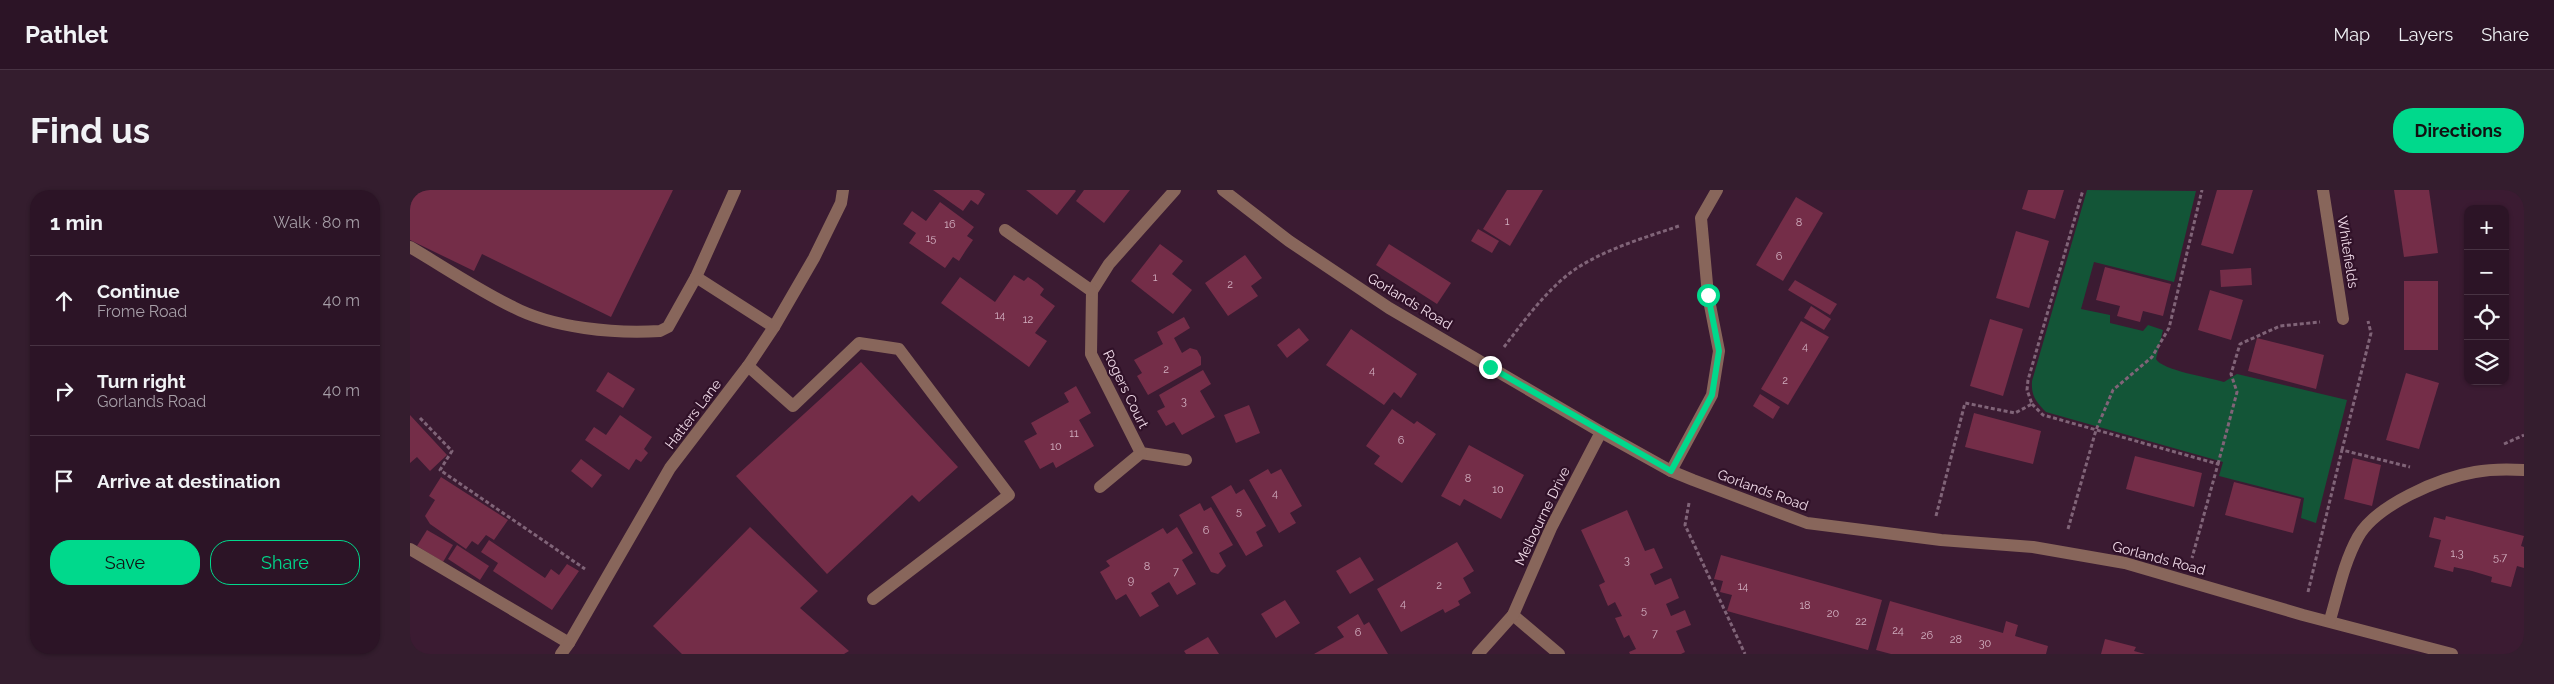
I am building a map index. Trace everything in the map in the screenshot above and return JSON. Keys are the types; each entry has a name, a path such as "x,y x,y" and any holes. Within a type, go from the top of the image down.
{"street":[{"path":"410,247 513,307 535,316 592,328 646,332 660,331 668,327 696,277 735,190"},
{"name":"Hatters Lane","path":"561,654 670,468 748,366 774,327 814,258 842,196 850,190"},
{"name":"Rogers Court","path":"1141,453 1091,354 1092,291 1108,264 1175,190"},
{"name":"Gorlands Road","path":"1223,190 1289,241 1380,302 1601,432 1671,471 1693,480 1807,523 1930,539 2033,547 2125,562 2452,654"},
{"path":"1671,471 1712,395 1719,351 1708,295 1701,218 1717,190"},
{"name":"Whitefields","path":"2323,190 2343,319"},
{"path":"1005,230 1092,291"},
{"path":"696,277 774,327"},
{"path":"748,366 793,406 859,343 900,349 1009,495 873,599"},
{"name":"Melbourne Drive","path":"1478,654 1513,615 1551,528 1601,432"},
{"path":"1100,487 1141,453 1186,460"},
{"path":"2330,620 2353,547 2364,528 2374,518 2414,494 2453,477 2495,469 2524,470"},
{"path":"410,549 569,643"},
{"path":"1513,615 1559,654"}],"path":[{"path":"2083,190 2028,380 2027,390 2032,404 2043,415 2218,464"},
{"path":"2062,552 2096,430 2113,390 2152,357 2169,328 2202,190"},
{"path":"1490,367 1529,314 1571,273 1621,246 1701,218"},
{"path":"2186,580 2237,392 2231,374 2240,344 2280,326 2367,315 2371,333 2342,450"},
{"path":"1930,539 1965,403 2015,413 2032,404"},
{"path":"420,418 452,451 440,470 604,582"},
{"path":"1693,480 1685,525 1744,654"}],"green space":[{"path":"2087,190 2196,191 2174,282 2094,262 2081,309 2110,315 2110,323 2143,331 2148,325 2163,330 2156,359 2167,367 2224,382 2237,374 2347,400 2316,523 2301,518 2304,498 2219,476 2223,462 2046,412 2037,402 2032,391 2032,381"}],"building":[{"path":"410,190 673,190 611,317 482,254 474,271 410,240"},
{"path":"933,190 979,190 985,194 978,205 971,200 963,211"},
{"path":"1026,190 1075,190 1076,191 1057,215"},
{"path":"1084,190 1130,190 1104,223 1076,201"},
{"path":"1507,190 1543,190 1510,246 1483,229"},
{"path":"2028,190 2064,190 2055,219 2022,209"},
{"path":"2217,190 2253,190 2233,254 2201,245"},
{"path":"2394,190 2429,190 2438,253 2404,257"},
{"path":"1796,197 1823,213 1783,281 1756,265"},
{"path":"940,202 974,227 967,236 973,240 959,261 953,257 945,268 909,243 916,233 903,224 912,211 926,221"},
{"path":"1478,229 1499,241 1492,253 1471,241"},
{"path":"2016,231 2049,241 2029,308 1996,298"},
{"path":"1160,244 1183,261 1172,274 1192,290 1173,314 1131,281"},
{"path":"1389,244 1451,283 1437,304 1376,265"},
{"path":"1245,255 1262,278 1251,286 1258,296 1228,316 1205,283"},
{"path":"2105,267 2171,284 2163,316 2143,311 2140,322 2117,316 2120,306 2096,300"},
{"path":"2251,268 2252,285 2221,287 2220,270"},
{"path":"1014,275 1024,281 1028,277 1037,283 1044,289 1040,295 1055,306 1035,333 1047,341 1029,367 941,303 960,277 995,302"},
{"path":"1795,280 1837,304 1830,315 1788,290"},
{"path":"2404,281 2438,281 2438,350 2404,350"},
{"path":"2210,290 2243,300 2231,340 2198,330"},
{"path":"1811,306 1831,319 1824,330 1804,318"},
{"path":"1184,317 1190,328 1174,338 1182,353 1190,348 1197,350 1201,357 1201,365 1148,395 1137,376 1142,373 1134,360 1163,344 1157,332"},
{"path":"1990,319 2023,329 2003,396 1970,386"},
{"path":"1801,321 1829,337 1788,405 1761,389"},
{"path":"1299,328 1309,340 1287,358 1277,345"},
{"path":"1351,329 1417,374 1401,398 1394,392 1384,405 1326,365"},
{"path":"2257,338 2324,355 2316,389 2248,371"},
{"path":"861,362 958,467 919,502 912,495 827,574 736,476"},
{"path":"1203,370 1211,384 1200,391 1215,417 1182,435 1174,422 1166,426 1157,411 1165,407 1159,395"},
{"path":"608,372 635,389 623,408 596,391"},
{"path":"2406,373 2439,383 2419,449 2386,440"},
{"path":"1076,386 1091,413 1079,420 1094,446 1056,468 1053,462 1040,469 1024,441 1037,434 1031,423 1069,402 1064,393"},
{"path":"1760,394 1780,407 1773,419 1753,406"},
{"path":"1249,405 1260,433 1236,443 1224,415"},
{"path":"1392,409 1414,424 1417,421 1436,434 1402,483 1374,464 1380,456 1366,446"},
{"path":"1974,413 2041,431 2033,464 1965,447"},
{"path":"410,415 447,455 430,471 417,457 410,463"},
{"path":"620,415 652,437 644,449 648,453 641,462 636,459 629,470 585,440 594,427 606,435"},
{"path":"1469,445 1524,475 1501,519 1464,499 1460,506 1441,496"},
{"path":"2135,456 2202,473 2194,507 2126,489"},
{"path":"2353,458 2381,465 2372,506 2344,499"},
{"path":"581,459 602,475 592,488 571,471"},
{"path":"1268,469 1271,474 1281,469 1302,506 1290,513 1296,523 1279,533 1249,480"},
{"path":"441,477 508,520 494,540 486,535 478,545 472,541 466,549 430,524 425,516 435,500 429,496"},
{"path":"2234,482 2301,499 2293,533 2225,515"},
{"path":"1231,485 1236,494 1244,489 1266,526 1256,532 1263,546 1246,556 1211,497"},
{"path":"1200,503 1204,511 1211,507 1233,545 1219,553 1226,566 1218,574 1211,572 1179,515"},
{"path":"1627,510 1645,551 1654,548 1663,568 1650,574 1655,585 1671,578 1679,598 1666,604 1671,616 1685,610 1691,625 1676,631 1685,652 1681,654 1630,654 1629,652 1636,649 1629,635 1624,638 1615,618 1622,616 1615,602 1608,606 1599,585 1605,582 1581,530"},
{"path":"2446,516 2524,536 2521,546 2524,547 2524,568 2517,566 2511,587 2491,582 2492,577 2472,571 2454,567 2453,572 2434,567 2441,540 2429,537 2434,517 2445,520"},
{"path":"750,527 818,591 800,608 849,651 844,654 682,654 653,626"},
{"path":"1177,527 1193,553 1182,560 1196,584 1177,595 1169,582 1151,593 1159,606 1140,617 1126,594 1116,600 1100,572 1110,566 1106,561 1163,528 1167,534"},
{"path":"427,530 453,545 443,562 417,546"},
{"path":"489,540 545,578 551,569 559,575 567,564 579,571 552,610 493,571 498,563 481,552"},
{"path":"1457,542 1474,571 1463,578 1471,593 1458,601 1460,605 1445,613 1443,609 1401,632 1377,589"},
{"path":"457,545 489,566 480,580 448,559"},
{"path":"1721,555 1882,600 1868,650 1727,611 1732,595 1720,592 1723,581 1714,579"},
{"path":"1360,557 1374,580 1350,594 1336,571"},
{"path":"1285,600 1300,623 1276,638 1261,614"},
{"path":"1890,601 2003,633 2006,621 2018,625 2015,636 2048,646 2046,654 1891,654 1876,650"},
{"path":"1358,614 1364,625 1369,622 1388,654 1314,654 1344,637 1337,627"},
{"path":"1208,637 1219,654 1186,654 1184,651"},
{"path":"2105,639 2136,647 2134,651 2145,654 2101,654"}],"route":[{"path":"1490,367 1671,471 1712,395 1719,351 1708,295"}]}
